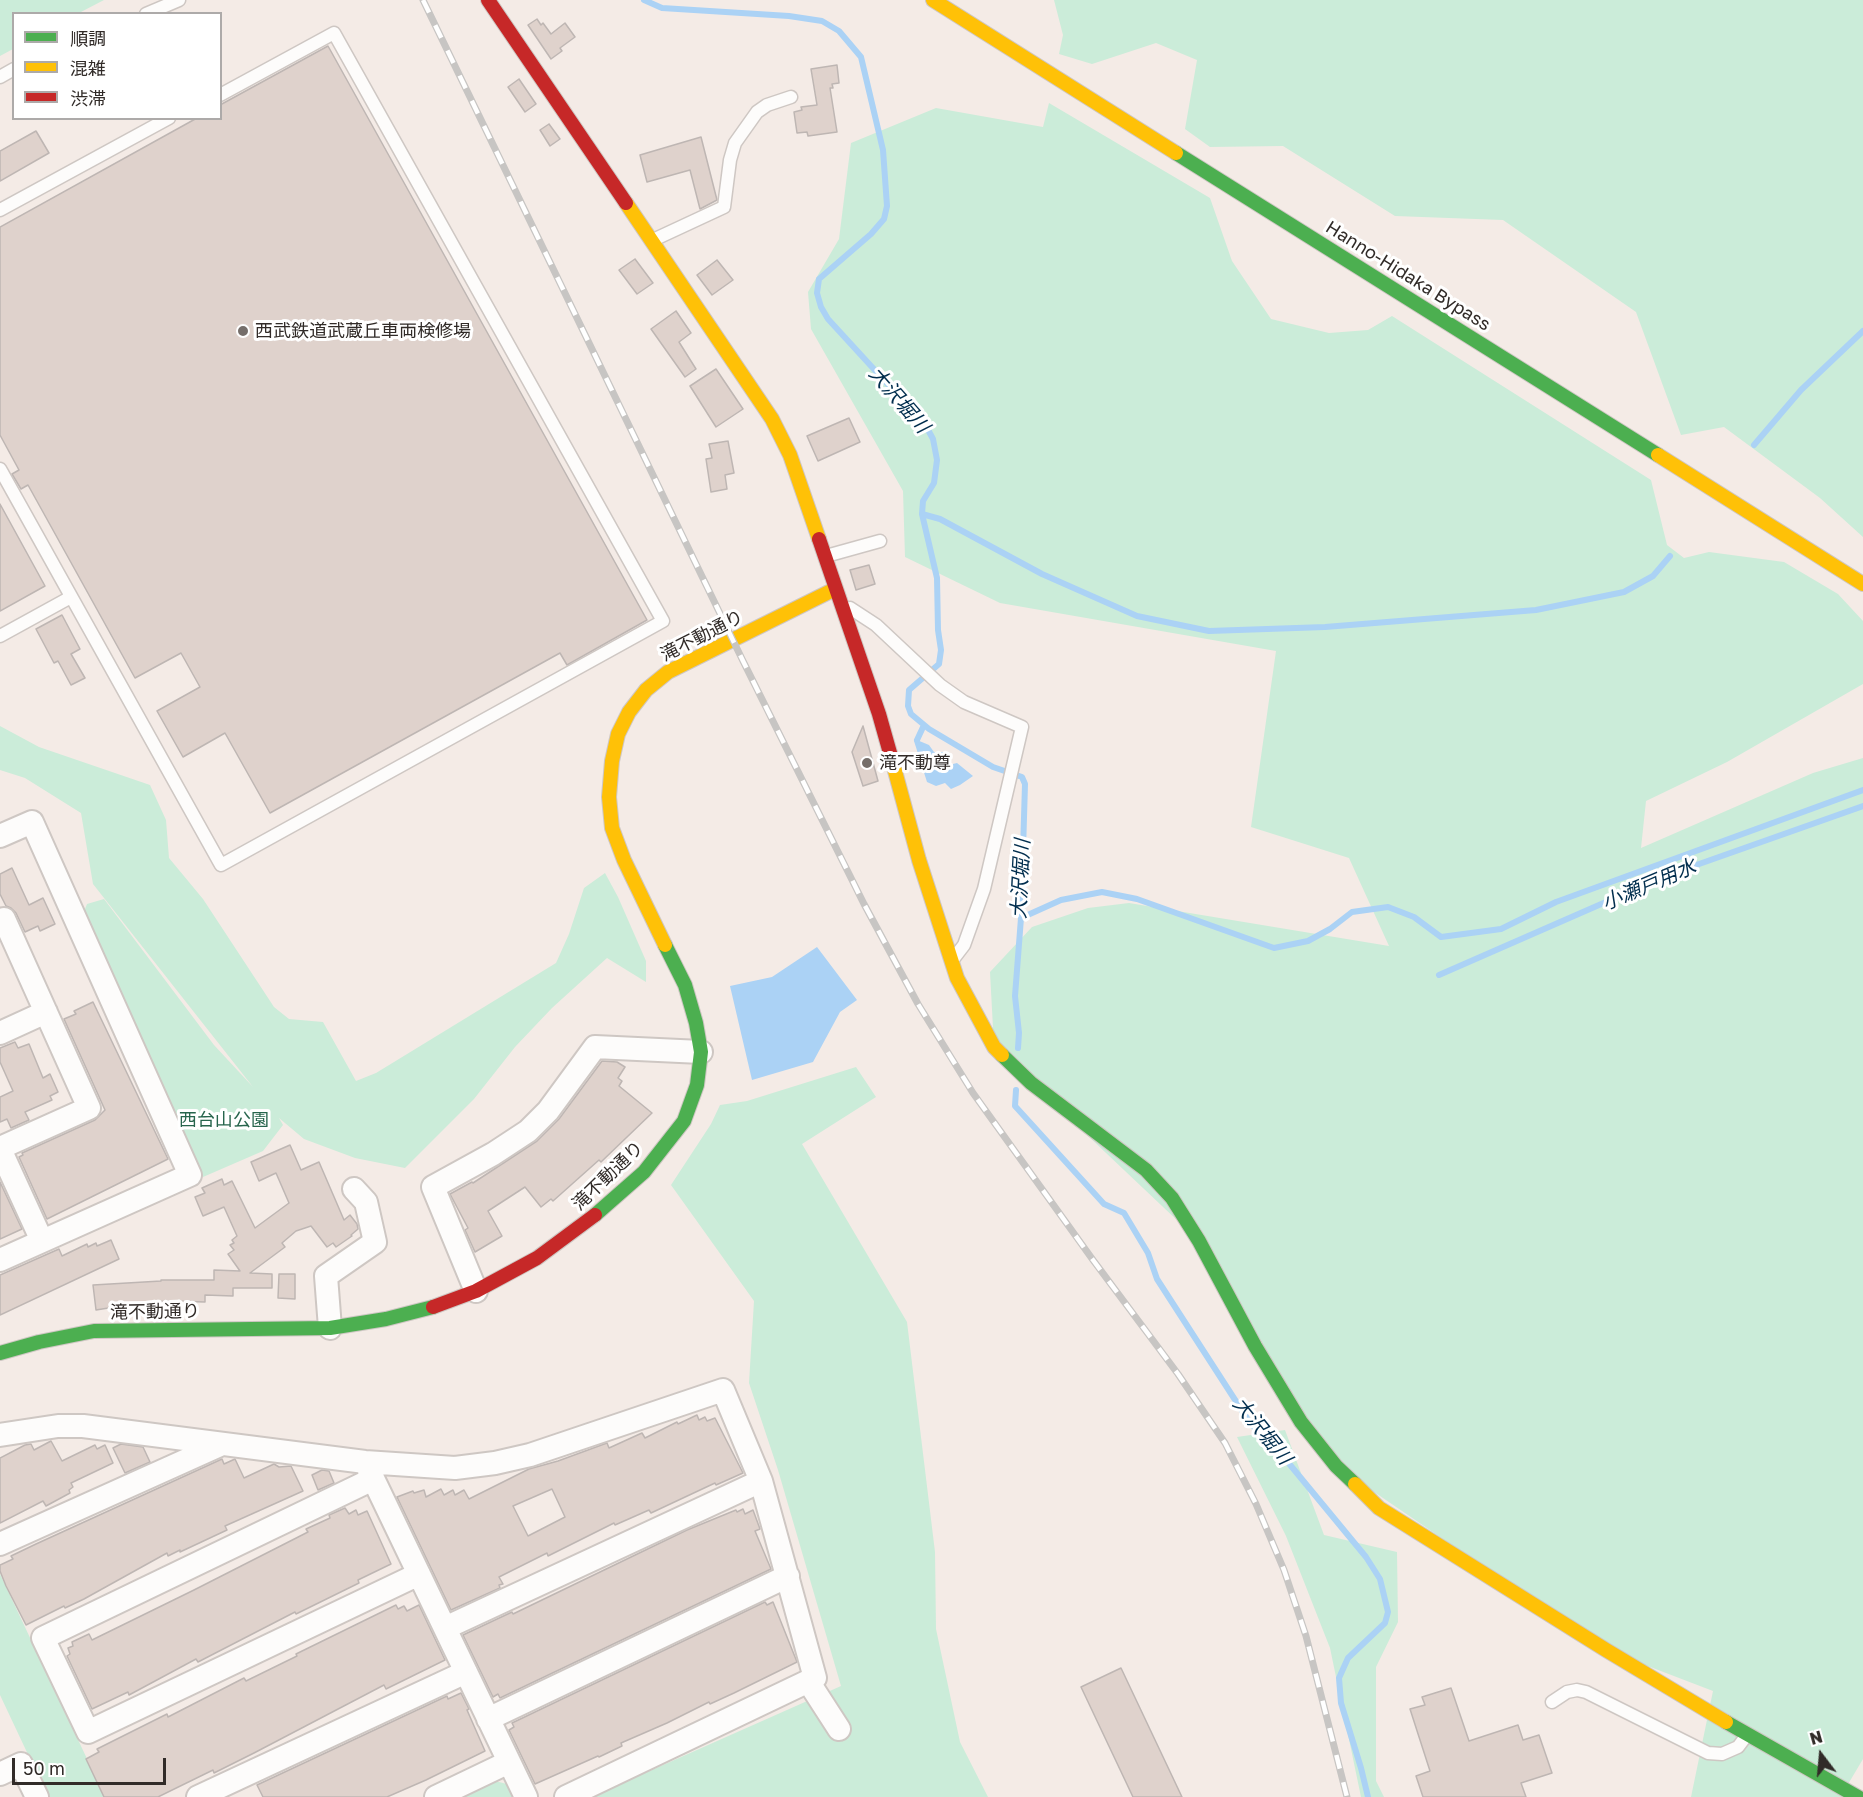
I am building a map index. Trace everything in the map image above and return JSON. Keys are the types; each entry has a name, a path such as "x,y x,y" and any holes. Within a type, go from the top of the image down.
{"main road":[{"path":"488,0 772,419 790,455 879,714 907,820 957,978 994,1047 1031,1083 1146,1170 1172,1198 1199,1241 1255,1346 1301,1422 1336,1466 1379,1508 1606,1650 1858,1797"},
{"name":"Hanno-Hidaka Bypass","path":"933,0 1863,584"},
{"name":"滝不動通り","path":"0,1353 39,1342 94,1331 330,1328 386,1319 435,1306 476,1291 537,1258 590,1220 644,1172 684,1121 697,1085 701,1052 696,1023 685,986 624,860 612,828 609,798 612,760 618,734 629,712 646,690 668,672 837,595"}],"street":[{"path":"0,836 32,822 190,1175 0,1260"},
{"path":"0,921 4,919 89,1108 0,1148 42,1242"},
{"path":"0,1033 46,1012"},
{"path":"476,1291 433,1187 493,1154 528,1131 548,1111 595,1047 701,1052"},
{"path":"330,1328 326,1276 375,1242 366,1202 354,1189"},
{"path":"0,1435 58,1426 83,1426 220,1445 369,1471 456,1468 495,1463 530,1455 723,1390 761,1481 815,1678 566,1797"},
{"path":"0,1544 220,1445"},
{"path":"369,1471 43,1638 88,1732 419,1574"},
{"path":"369,1471 526,1797"},
{"path":"445,1628 761,1481"},
{"path":"488,1719 788,1576"},
{"path":"198,1797 466,1672"},
{"path":"808,1681 839,1729"},
{"path":"436,1797 509,1762"},
{"path":"0,1774 21,1764 37,1797"}],"lane":[{"path":"151,12 179,0"},
{"path":"0,469 221,865 663,621 334,33 222,94"},
{"path":"651,241 724,207 730,160 735,143 757,112 767,105 791,97"},
{"path":"0,210 165,120"},
{"path":"825,556 880,541"},
{"path":"837,595 876,625 940,685 964,702 1022,726 984,889 964,945 952,961"},
{"path":"0,636 71,597"},
{"path":"1551,1702 1567,1692 1576,1690 1586,1692 1708,1753 1722,1754 1738,1747 1747,1734"}],"green space":[{"path":"0,0 104,0 81,12 12,12 12,50 0,56"},
{"path":"1054,0 1863,0 1863,537 1820,498 1724,427 1681,435 1636,312 1503,220 1395,216 1283,146 1210,147 1185,129 1197,60 1156,43 1092,64 1059,54 1063,35"},
{"path":"1049,103 1210,198 1232,261 1271,319 1329,333 1368,330 1392,316 1651,480 1667,545 1684,558 1709,552 1784,562 1838,594 1863,621 1863,684 1727,762 1646,801 1641,848 1813,773 1863,758 1863,1759 1842,1797 1691,1797 1713,1691 1606,1650 1336,1466 1199,1241 994,1047 990,972 1032,927 1088,908 1129,903 1389,946 1349,858 1251,827 1276,651 1000,603 905,557 903,491 811,329 808,292 839,239 851,143 936,108 1043,127"},
{"name":"西台山公園","path":"0,726 39,747 150,785 166,820 169,858 203,899 274,1007 289,1019 323,1022 356,1081 376,1073 556,963 569,934 584,888 605,873 646,961 646,982 607,958 552,1008 515,1047 474,1099 405,1168 355,1158 304,1139 279,1118 283,1125 263,1151 203,1177 83,914 87,904 104,899 214,1045 253,1087 93,884 81,813 25,778 0,770"},
{"path":"856,1067 876,1097 802,1144 907,1322 935,1552 936,1629 960,1742 988,1797 591,1797 841,1686 778,1470 749,1383 754,1301 671,1185 711,1124 720,1105 747,1101"},
{"path":"1285,1430 1324,1535 1397,1552 1398,1622 1376,1667 1376,1781 1384,1797 1361,1797 1330,1648 1286,1536 1237,1437"},
{"path":"0,1574 105,1797 48,1797 0,1695"},
{"path":"495,1781 507,1784 513,1797 462,1797"}],"water":[{"path":"914,741 929,745 934,752 943,752 945,757 938,764 941,767 957,763 973,776 951,789 945,783 936,786 927,782"},
{"path":"817,947 857,1000 840,1012 813,1062 752,1080 730,986 772,977"}],"building":[{"path":"537,19 551,34 565,23 575,37 560,48 562,51 551,59 528,25"},
{"name":"西武鉄道武蔵丘車両検修場","path":"328,46 647,620 567,665 560,653 270,813 225,733 183,757 157,711 200,687 181,653 135,678 28,485 21,489 12,474 19,470 0,435 0,227 193,120 222,120 222,104"},
{"path":"837,65 839,83 832,84 833,88 830,88 837,132 808,136 807,132 797,133 794,112 802,110 801,107 817,105 811,69"},
{"path":"519,79 536,104 525,112 508,87"},
{"path":"549,124 560,139 550,146 540,130"},
{"path":"36,131 49,153 0,181 0,151"},
{"path":"701,137 717,200 700,209 690,170 647,182 640,155"},
{"path":"635,259 653,283 637,294 619,270"},
{"path":"717,260 733,280 712,295 697,275"},
{"path":"676,311 691,333 679,342 696,369 685,377 651,329"},
{"path":"716,369 743,409 716,427 690,386"},
{"path":"849,418 860,442 818,461 807,436"},
{"path":"728,441 734,473 725,475 727,489 711,492 706,459 712,458 709,444"},
{"path":"0,504 45,586 0,611"},
{"path":"869,565 875,584 856,590 850,570"},
{"path":"62,615 80,649 71,654 85,678 71,685 58,661 54,663 36,629"},
{"path":"863,726 878,781 863,786 852,752"},
{"path":"12,868 29,905 43,898 55,924 40,931 38,926 25,932 16,913 6,906 0,894 0,874"},
{"path":"93,1002 168,1159 47,1219 19,1157 23,1155 22,1153 95,1120 105,1110 64,1019 76,1014 74,1011"},
{"path":"15,1042 18,1048 29,1044 43,1078 50,1074 58,1092 50,1096 52,1100 25,1112 29,1120 11,1128 7,1119 0,1122 0,1097 13,1091 0,1062 0,1048"},
{"path":"602,1061 617,1062 625,1067 618,1078 622,1081 619,1086 652,1113 601,1162 599,1160 553,1201 551,1199 541,1207 525,1187 488,1211 502,1236 475,1252 465,1230 468,1228 450,1194 473,1183 537,1141 559,1119"},
{"path":"290,1145 301,1170 319,1162 344,1220 350,1215 357,1224 358,1229 352,1236 336,1247 333,1243 327,1247 311,1226 296,1231 282,1243 285,1247 250,1273 272,1274 272,1288 233,1288 233,1296 205,1295 205,1302 126,1303 127,1305 96,1310 93,1285 161,1280 214,1280 214,1270 240,1271 228,1254 234,1250 230,1245 234,1243 232,1240 237,1236 224,1207 203,1216 195,1197 205,1193 202,1188 222,1179 224,1185 232,1181 255,1228 289,1203 276,1173 259,1181 251,1162"},
{"path":"0,1182 22,1229 0,1239"},
{"path":"111,1240 119,1259 0,1315 0,1275 59,1249 62,1256 87,1244 88,1247 96,1243 97,1246"},
{"path":"279,1274 295,1274 295,1299 278,1298"},
{"path":"697,1415 699,1420 705,1417 707,1421 715,1418 743,1473 716,1485 715,1483 651,1513 649,1510 615,1525 614,1523 548,1556 547,1553 499,1577 503,1584 499,1585 500,1588 451,1610 397,1497 424,1490 426,1497 441,1489 444,1495 453,1490 455,1495 464,1490 469,1499 529,1469 607,1443 609,1448 642,1433 645,1438 677,1422 678,1424","holes":["552,1489 565,1517 528,1536 513,1506"]},
{"path":"51,1441 62,1461 95,1445 97,1449 105,1445 113,1463 71,1483 73,1487 69,1490 70,1493 46,1506 43,1501 0,1523 0,1458 25,1445 31,1444 34,1450"},
{"path":"121,1444 143,1447 150,1462 125,1473 113,1448"},
{"path":"222,1459 224,1464 235,1459 244,1478 274,1464 279,1467 291,1466 303,1491 225,1526 227,1530 180,1552 180,1550 168,1556 167,1553 84,1599 26,1625 6,1586 0,1565 13,1559 11,1556 36,1544"},
{"path":"322,1470 329,1471 334,1483 318,1490 312,1475"},
{"path":"345,1508 349,1514 356,1510 358,1515 367,1511 391,1564 358,1580 359,1583 296,1614 295,1612 198,1662 196,1659 129,1695 128,1692 92,1709 67,1656 70,1654 68,1648 73,1646 72,1642 89,1634 92,1640 194,1590 308,1532 306,1529"},
{"path":"743,1509 745,1514 753,1510 760,1529 755,1531 771,1569 500,1698 498,1694 493,1697 463,1635 512,1612 513,1614 687,1530"},
{"path":"765,1602 767,1605 773,1602 797,1662 734,1693 710,1704 709,1702 621,1743 622,1746 599,1757 535,1784 509,1730 514,1727 512,1723"},
{"path":"396,1605 398,1609 404,1606 407,1611 419,1605 445,1660 386,1689 384,1685 214,1773 213,1770 158,1797 104,1797 86,1759 99,1752 97,1749 167,1714 168,1717 244,1678 246,1681"},
{"path":"1121,1668 1182,1797 1133,1797 1081,1687"},
{"path":"1451,1688 1469,1741 1518,1725 1523,1740 1539,1735 1552,1773 1521,1783 1526,1797 1423,1797 1416,1776 1430,1771 1410,1709 1425,1705 1422,1697"},
{"path":"461,1693 485,1751 426,1780 387,1797 263,1797 257,1785 447,1696 448,1699"}],"waterway":[{"name":"大沢堀川","path":"644,0 662,8 789,16 822,21 839,31 861,57 883,150 887,206 884,219 871,234 819,279 817,293 828,319 926,426 933,439 937,460 934,483 923,501 922,514 937,578 938,630 941,650 939,664 909,690 908,706 911,714 929,729 993,767 1022,777 1025,784 1021,918 1015,996 1019,1033 1018,1048"},
{"path":"1754,445 1801,390 1863,331"},
{"path":"922,514 940,519 1042,574 1137,616 1209,631 1325,627 1536,610 1624,592 1653,576 1670,556"},
{"path":"917,740 924,725"},
{"path":"1021,918 1061,900 1102,892 1137,899 1274,948 1308,941 1330,929 1352,912 1388,907 1414,917 1441,937 1501,929 1556,902 1863,790"},
{"name":"小瀬戸用水","path":"1439,975 1685,869 1863,806"},
{"name":"大沢堀川","path":"1016,1090 1015,1106 1104,1204 1124,1213 1148,1253 1157,1279 1250,1423 1277,1449 1366,1557 1380,1579 1388,1612 1385,1623 1348,1658 1339,1678 1341,1703 1368,1797"}],"railway":[{"path":"423,0 743,661 864,904 918,1004 973,1093 1178,1374 1225,1443 1256,1504 1284,1570 1306,1636 1347,1797"}],"traffic: fast":[{"path":"1176,153 1658,455"},
{"path":"595,1215 644,1172 684,1121 697,1085 701,1052 696,1023 685,985 665,945"},
{"path":"1002,1055 1031,1083 1146,1170 1172,1198 1199,1241 1255,1346 1301,1422 1336,1466 1355,1484"},
{"path":"0,1353 39,1342 94,1331 330,1328 386,1319 433,1307"},
{"path":"1726,1722 1858,1797"}],"traffic: slow":[{"path":"933,0 1176,153"},
{"path":"626,203 772,419 790,455 819,539"},
{"path":"1658,455 1863,584"},
{"path":"665,945 624,860 612,828 609,797 612,761 618,734 629,712 646,690 668,672 835,589"},
{"path":"892,760 919,860 957,978 994,1047 1002,1055"},
{"path":"1355,1484 1379,1508 1726,1722"}],"traffic: jam":[{"path":"488,0 626,203"},
{"path":"819,539 879,714 892,760"},
{"path":"433,1307 476,1291 537,1258 595,1215"}],"place":[{"name":"西武鉄道武蔵丘車両検修場","path":"243,331"},
{"name":"滝不動尊","path":"867,763"}]}
